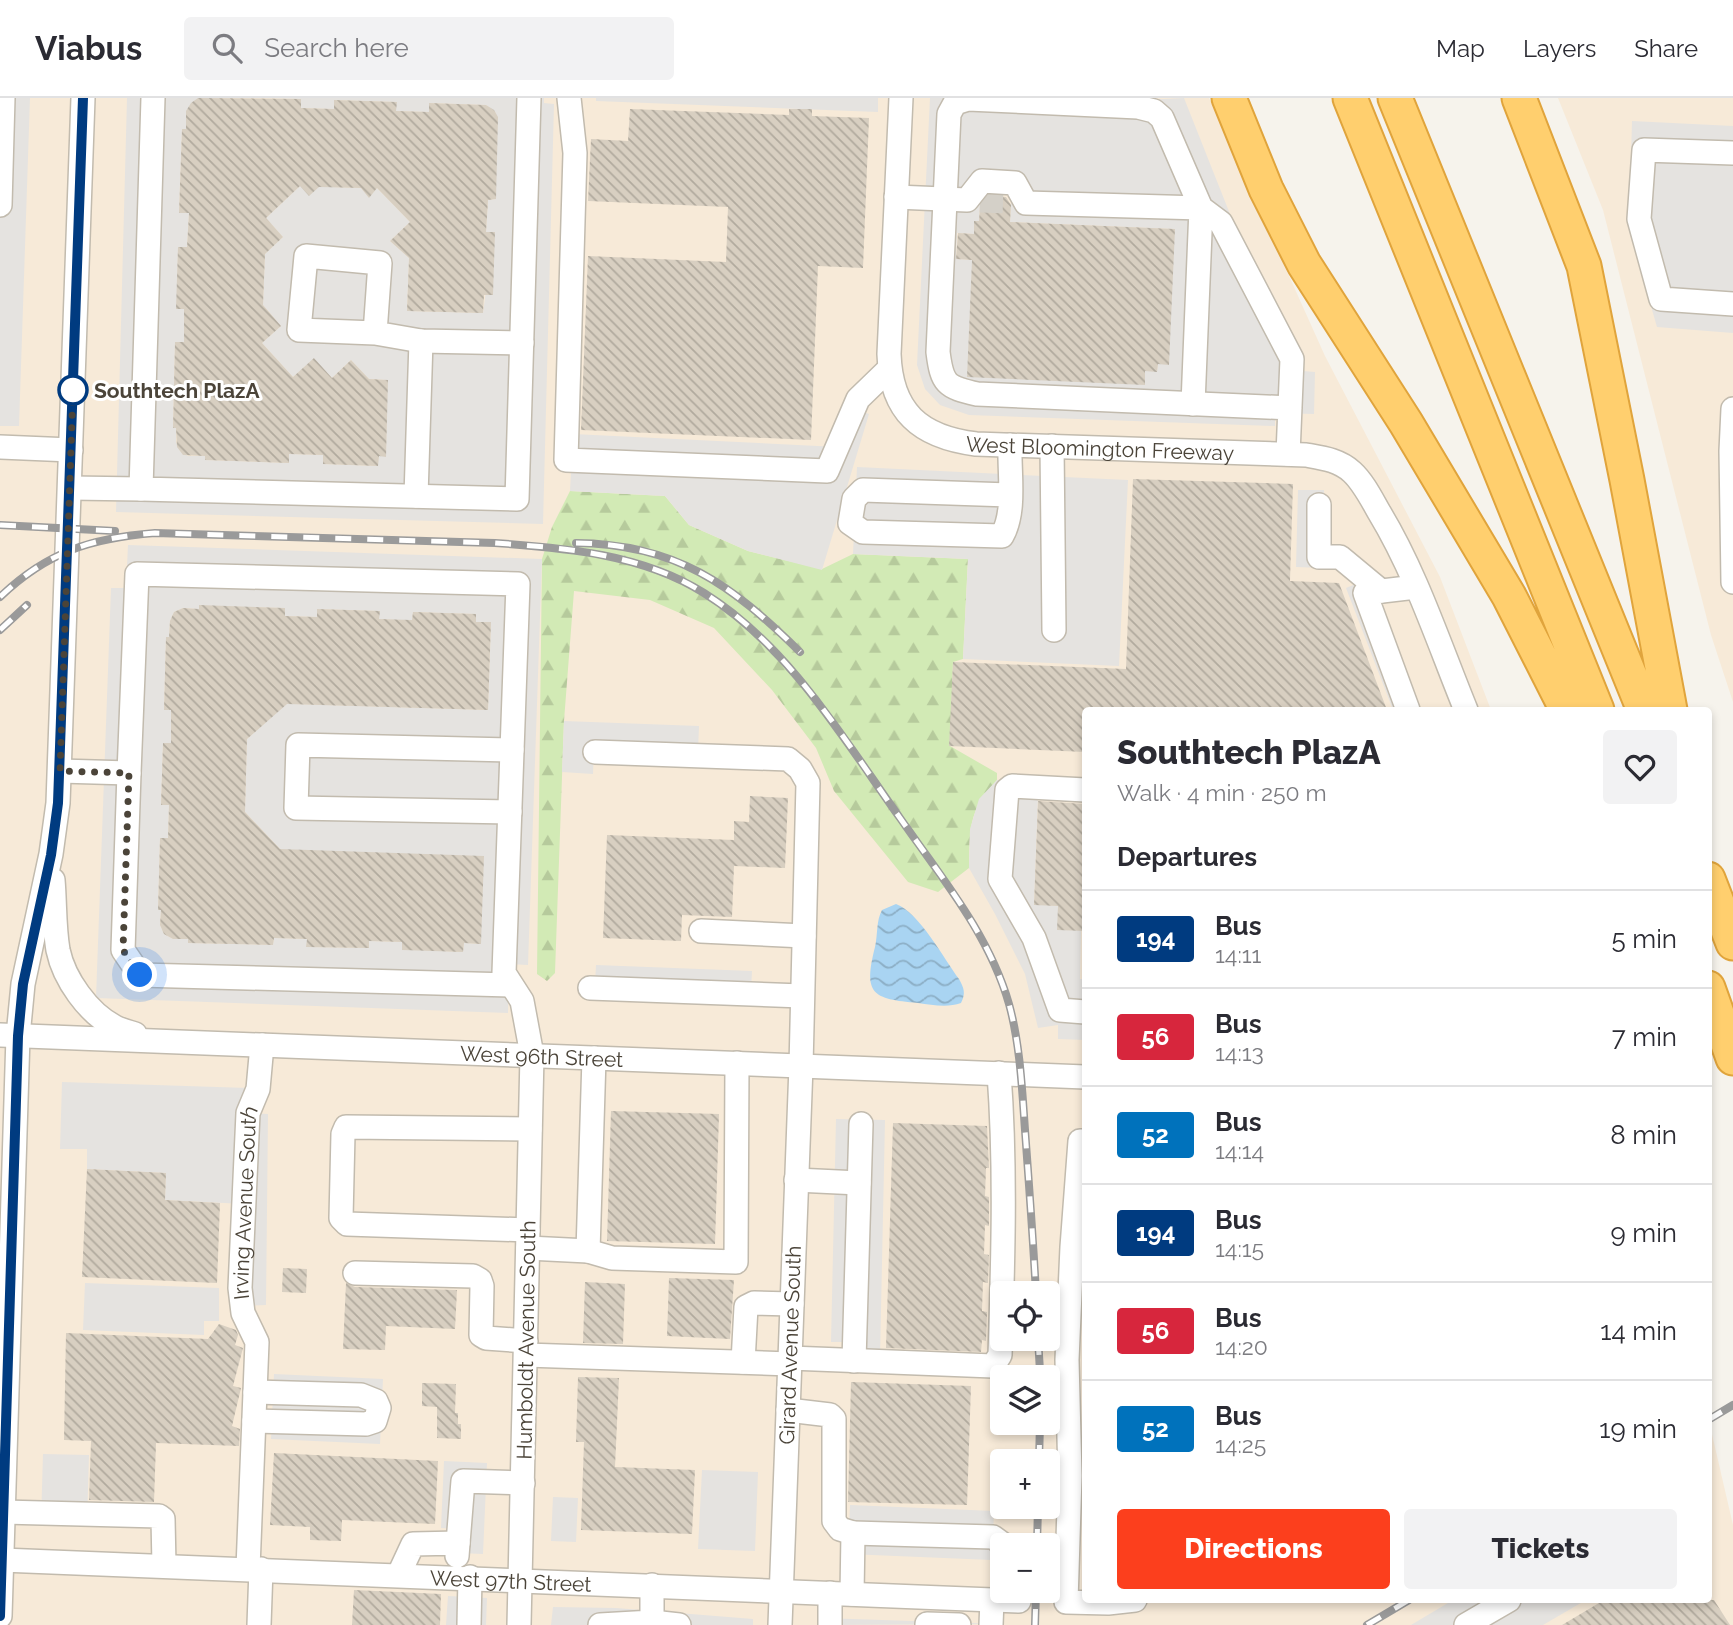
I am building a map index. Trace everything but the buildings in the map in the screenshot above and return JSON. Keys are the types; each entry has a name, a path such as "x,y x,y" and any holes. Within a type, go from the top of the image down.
{"highway":[{"path":"1229,98 1266,189 1304,264 1406,424 1509,596 1565,707"},
{"path":"1350,98 1596,707"},
{"path":"1395,98 1643,707"},
{"path":"1531,108 1584,266 1669,707"},
{"path":"1712,889 1733,943"},
{"path":"1712,999 1733,1058"}],"street":[{"path":"0,205 3,98"},
{"path":"141,489 153,98"},
{"path":"70,488 517,499 529,98"},
{"path":"569,98 575,153 566,460 827,471 858,399 889,369"},
{"name":"West Bloomington Freeway","path":"901,98 889,369 900,405 922,427 956,441 1288,454 1323,458 1339,463 1352,472 1363,485 1387,525 1416,587 1465,707"},
{"path":"1193,404 1201,208 1162,118 1154,111 1138,107 968,99 955,103 949,114 964,200 938,352 941,373 953,388 977,394 1193,404 1290,408"},
{"path":"0,1616 9,1035 51,855 60,771 85,103"},
{"path":"1733,153 1644,150 1639,219 1661,299 1733,304"},
{"path":"896,197 964,200 982,181 1015,183 1019,202 1201,208 1222,223 1293,359 1288,454"},
{"path":"375,333 380,263 306,256 299,330 375,333 421,341 522,343"},
{"path":"416,496 421,341"},
{"path":"1733,409 1733,582"},
{"path":"1009,495 863,490 854,499 850,523 863,531 1002,536 1009,523 1010,445"},
{"path":"1052,446 1054,630"},
{"path":"0,447 71,450"},
{"path":"1319,505 1320,557 1340,557 1381,591"},
{"name":"Humboldt Avenue South","path":"129,773 138,574 518,584 504,973 522,1001 532,1055 519,1625"},
{"path":"1408,707 1365,593 1416,587"},
{"path":"510,813 296,808 299,745 512,750"},
{"name":"Girard Avenue South","path":"595,752 788,759 800,769 808,783 801,1066 780,1625"},
{"path":"60,771 129,773 123,950 140,975 511,985"},
{"path":"1082,790 1012,786 1007,790 1000,880 1034,938 1060,1010 1082,1012"},
{"path":"51,855 58,951 71,980 85,1002 115,1027 155,1040"},
{"path":"701,931 804,936"},
{"path":"590,988 802,996"},
{"name":"West 96th Street","path":"9,1035 1082,1077"},
{"name":"Irving Avenue South","path":"259,1625 254,1568 257,1342 243,1312 240,1288 248,1113 258,1089 262,1045"},
{"path":"588,1251 594,1058"},
{"path":"530,1129 346,1127 343,1134 341,1219 347,1224 528,1239 612,1258 736,1262 737,1063"},
{"path":"355,1273 473,1276 480,1280 482,1286 481,1335 526,1348 743,1363 854,1361 993,1366 1000,1355 1004,1221 1003,1128 999,1073"},
{"path":"854,1361 861,1124"},
{"path":"1082,1141 1072,1247 1067,1360 1070,1476 1066,1602 1082,1602"},
{"path":"796,1180 859,1183"},
{"path":"743,1363 746,1307 754,1303 792,1304"},
{"path":"254,1421 366,1424 375,1421 379,1408 376,1401 361,1395 255,1392"},
{"path":"788,1410 830,1415 834,1419 834,1521 840,1530 853,1533 990,1536"},
{"path":"469,1625 458,1543 463,1481 523,1483"},
{"path":"3,1512 159,1516 163,1519 164,1565"},
{"path":"830,1625 841,1593 853,1533"},
{"path":"398,1574 413,1544 458,1543"},
{"name":"West 97th Street","path":"2,1560 990,1598"},
{"path":"652,1585 652,1622"},
{"path":"930,1597 926,1625 959,1625"},
{"path":"992,1625 1003,1603"},
{"path":"1466,1625 1504,1603"},
{"path":"600,1625 652,1622 680,1625"}],"shaded area":[{"path":"0,98 1209,98 1325,356 1440,577 1490,707 1082,707 1082,1603 1712,1603 1712,1434 1733,1525 1733,1625 0,1625"},
{"path":"0,98 30,98 19,426 0,426"},
{"path":"127,98 215,98 186,113 186,129 182,129 179,212 189,213 187,247 178,247 177,309 184,309 184,342 175,342 173,427 176,428 176,442 180,451 188,456 205,456 205,460 289,463 289,454 323,455 323,464 377,466 379,456 386,456 387,380 369,379 351,360 332,378 314,359 293,377 262,343 281,326 263,305 265,254 283,237 266,218 300,186 361,188 369,197 377,188 410,222 390,241 409,258 407,311 483,313 494,232 486,232 488,200 496,199 496,113 486,105 430,103 429,112 396,111 396,102 335,100 334,109 301,108 301,99 266,98 544,98 544,103 554,104 543,524 116,512"},
{"path":"596,98 878,98 878,112 596,101"},
{"path":"930,98 1184,98 1251,267 1303,352 1303,371 1315,372 1314,414 1275,413 1275,426 969,415 940,405 925,389 917,365","holes":["981,188 1012,190 1010,222 1175,229 1157,371 1145,371 1145,385 972,260 956,259 957,233 974,234 974,222 979,221"]},
{"path":"1558,98 1733,98 1733,702 1711,635 1603,210"},
{"path":"1632,121 1733,126 1733,333 1657,327 1629,230"},
{"path":"852,408 869,414 822,570 748,551 689,525 665,496 570,491 573,434 838,447"},
{"path":"857,467 1128,480 1119,666 963,659 968,559 853,554"},
{"path":"1298,490 1324,490 1322,568 1296,567"},
{"path":"128,545 542,559 528,965 509,964 508,1013 96,998 111,588 126,588","holes":["199,606 285,608 285,616 317,617 317,609 379,611 379,619 412,621 413,612 476,614 476,622 491,623 488,710 289,702 247,739 245,812 285,854 481,944 464,943 463,952 402,949 402,942 369,941 368,948 307,947 307,939 274,938 273,945 188,943 188,939 173,939 164,934 160,925 161,910 158,909 160,838 168,838 169,805 161,805 163,743 171,743 171,710 164,709 166,637 169,637 170,621 174,612 183,608 199,609"]},
{"path":"1358,583 1405,707 1392,707 1346,588"},
{"path":"564,721 699,726 698,751 594,747 593,774 562,772"},
{"path":"997,780 1082,783 1038,797 1034,904 1058,906 1081,931 1082,1040 1058,1039 1058,1025 1038,1028 1025,974 969,868 970,829 979,799"},
{"path":"596,965 752,971 751,990 595,984"},
{"path":"62,1082 248,1088 248,1113 268,1114 266,1305 243,1306 244,1204 165,1200 166,1173 87,1169 87,1149 60,1149"},
{"path":"836,1119 885,1120 880,1358 844,1342 831,1342"},
{"path":"85,1283 219,1288 219,1321 204,1321 204,1335 83,1330"},
{"path":"274,1374 383,1379 380,1444 271,1439"},
{"path":"43,1454 89,1455 87,1523 41,1521"},
{"path":"444,1461 487,1463 483,1554 460,1553 461,1529 441,1528"},
{"path":"702,1470 758,1472 755,1551 698,1549"},
{"path":"553,1497 578,1498 576,1542 551,1541"},
{"path":"850,1505 990,1511 990,1519 994,1519 993,1533 990,1533 990,1560 848,1554"},
{"path":"448,1596 487,1598 486,1625 446,1625"},
{"path":"1448,1603 1581,1603 1543,1625 1411,1625"},
{"path":"553,1607 616,1608 753,1619 753,1625 551,1625"},
{"path":"822,1618 1002,1624 822,1625"}],"green space":[{"path":"570,491 665,496 689,525 748,551 822,569 853,554 968,559 963,659 953,662 950,746 997,773 997,780 981,801 972,821 969,868 938,892 908,882 834,791 816,748 772,690 714,628 650,600 574,591 564,721 555,973 547,981 537,974 542,559 552,527"}],"water":[{"path":"896,904 922,926 959,979 964,991 961,1003 940,1006 902,1001 881,996 875,991 870,975 879,919 882,910"}],"tunnel":[{"path":"980,201 1011,202"}],"railway":[{"path":"0,525 115,531"},
{"path":"0,597 35,569 71,550 110,539 155,533 549,547 629,561 655,569 704,593 762,639 812,695 947,884 989,954 1009,1004 1018,1050 1035,1281"},
{"path":"576,543 612,545 643,551 700,572 750,606 800,652"},
{"path":"0,630 27,605"},
{"path":"1039,1351 1040,1365"},
{"path":"1712,1418 1733,1405"},
{"path":"1039,1449 1040,1435"},
{"path":"1037,1533 1038,1519"},
{"path":"1035,1625 1036,1603"},
{"path":"1367,1625 1404,1603"}],"bus line":[{"name":"194","path":"0,1616 18,1036 23,984 51,855 60,771 83,98"}],"place":[{"name":"Southtech PlazA","path":"73,390"}],"route":[{"path":"73,390 60,771 129,773 123,950 140,975"}]}
